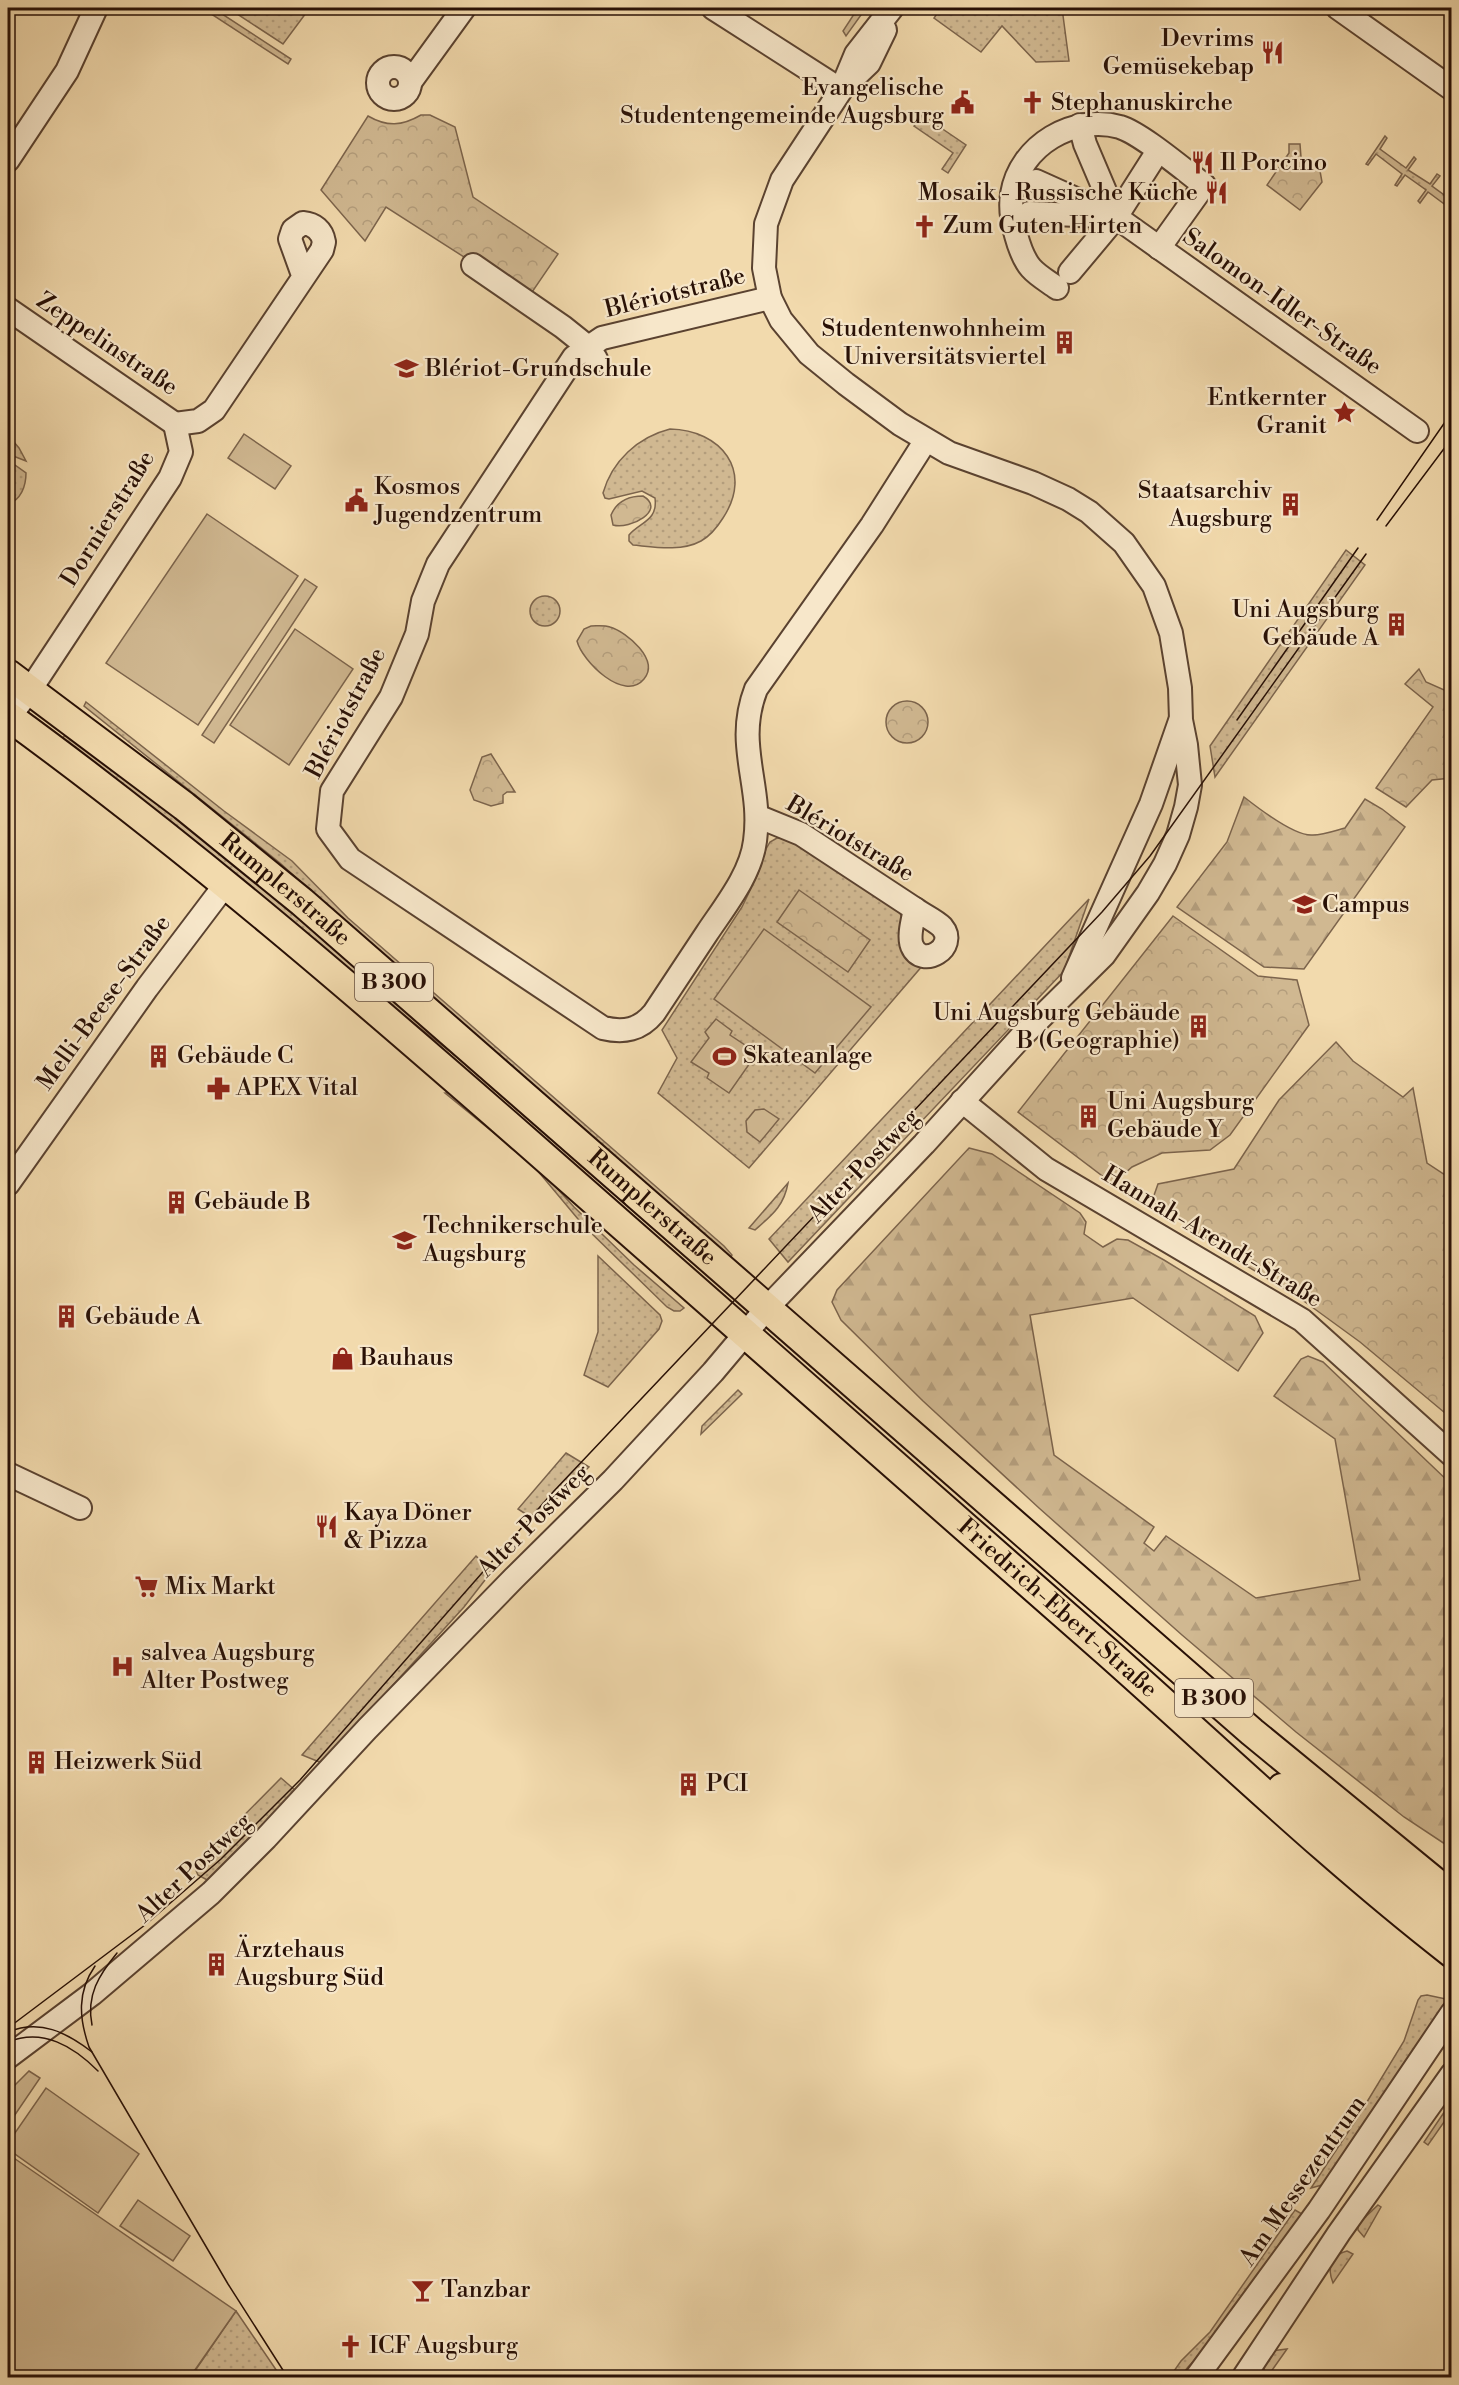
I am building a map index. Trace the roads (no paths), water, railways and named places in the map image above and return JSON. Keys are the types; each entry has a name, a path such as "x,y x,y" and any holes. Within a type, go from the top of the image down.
{"main road":[{"name":"Rumplerstraße","path":"19,682 184,806 302,902 767,1308"},
{"name":"Rumplerstraße","path":"8,716 164,834 377,1012 746,1334"},
{"name":"Friedrich-Ebert-Straße","path":"767,1308 1252,1732 1452,1896"},
{"name":"Friedrich-Ebert-Straße","path":"746,1334 1198,1732 1309,1834 1452,1953"},
{"path":"1198,1732 1303,1802 1452,1925"}],"street":[{"path":"8,160 67,71 96,8"},
{"path":"411,81 464,8"},
{"path":"713,8 841,90"},
{"path":"1338,8 1452,89"},
{"path":"891,9 883,37 869,63 841,90 782,180 766,224 764,268 770,298 781,320 823,366 900,424 949,453 1033,483 1068,499 1089,512 1124,543 1154,586 1171,633 1180,688 1180,720"},
{"path":"1080,125 1085,144 1116,217"},
{"path":"1158,151 1116,217 1063,280 1031,268 1019,246 1012,213 1012,193 1029,157 1051,136 1080,125 1123,128 1158,151 1204,185 1159,248"},
{"name":"Salomon-Idler-Straße","path":"1036,181 1116,217 1417,431"},
{"path":"1029,213 1116,217"},
{"path":"473,265 563,327 592,353"},
{"path":"175,424 198,421 214,410 303,275"},
{"name":"Blériotstraße","path":"770,298 602,338 592,353 574,357 438,564 423,601 417,634 391,697 332,791 328,829 350,859 603,1028 620,1032 639,1027 648,1020 739,885 755,844 757,816 746,739 747,716 756,688 872,525 926,440"},
{"name":"Zeppelinstraße","path":"8,309 175,424"},
{"name":"Dornierstraße","path":"8,716 19,682 170,478 181,452 175,424"},
{"name":"Alter Postweg","path":"1066,990 1151,804 1180,720"},
{"name":"Alter Postweg","path":"8,2057 50,2028 146,1950 239,1866 367,1729 613,1480 767,1308 924,1144 1066,990 1089,971 1104,954 1134,914 1165,864 1178,835 1190,785 1186,745 1180,720"},
{"name":"Blériotstraße","path":"757,816 801,834 915,909"},
{"name":"Melli-Beese-Straße","path":"8,1184 147,988 225,885"},
{"name":"Hannah-Arendt-Straße","path":"962,1101 1046,1169 1302,1320 1452,1455"},
{"path":"8,1474 80,1508"},
{"name":"Am Messezentrum","path":"1196,2378 1319,2210 1452,2013"},
{"path":"1243,2378 1339,2233 1452,2074"}],"tram line":[{"path":"1377,520 1452,412"},
{"path":"1386,526 1452,438"},
{"path":"1237,720 1358,548"},
{"path":"8,2028 145,1925 221,1859 300,1780 554,1491 1102,912 1150,856 1366,554"},
{"path":"92,2025 91,2004 96,1986 117,1953"},
{"path":"95,1966 85,1986 82,2005 83,2026 89,2047 228,2284 288,2378"},
{"path":"8,2032 20,2028 42,2027 62,2033 92,2052"},
{"path":"8,2042 21,2038 45,2038 68,2047 98,2071"}],"place":[{"name":"Devrims Gemüsekebap","path":"1272,53"},
{"name":"Evangelische Studentengemeinde Augsburg","path":"962,102"},
{"name":"Stephanuskirche","path":"1033,103"},
{"name":"Il Porcino","path":"1202,163"},
{"name":"Mosaik - Russische Küche","path":"1216,193"},
{"name":"Zum Guten Hirten","path":"925,226"},
{"name":"Studentenwohnheim Universitätsviertel","path":"1064,343"},
{"name":"Blériot-Grundschule","path":"407,369"},
{"name":"Entkernter Granit","path":"1345,412"},
{"name":"Kosmos Jugendzentrum","path":"356,501"},
{"name":"Staatsarchiv Augsburg","path":"1290,505"},
{"name":"Uni Augsburg Gebäude A","path":"1397,624"},
{"name":"Campus","path":"1304,905"},
{"name":"Uni Augsburg Gebäude B (Geographie)","path":"1198,1027"},
{"name":"Gebäude C","path":"159,1056"},
{"name":"Skateanlage","path":"725,1056"},
{"name":"APEX Vital","path":"218,1088"},
{"name":"Uni Augsburg Gebäude Y","path":"1089,1116"},
{"name":"Gebäude B","path":"176,1202"},
{"name":"Technikerschule Augsburg","path":"405,1240"},
{"name":"Gebäude A","path":"67,1317"},
{"name":"Bauhaus","path":"342,1358"},
{"name":"Kaya Döner & Pizza","path":"326,1527"},
{"name":"Mix Markt","path":"147,1587"},
{"name":"salvea Augsburg Alter Postweg","path":"123,1667"},
{"name":"Heizwerk Süd","path":"36,1762"},
{"name":"PCI","path":"688,1784"},
{"name":"Ärztehaus Augsburg Süd","path":"217,1964"},
{"name":"Tanzbar","path":"423,2290"},
{"name":"ICF Augsburg","path":"351,2346"}]}
